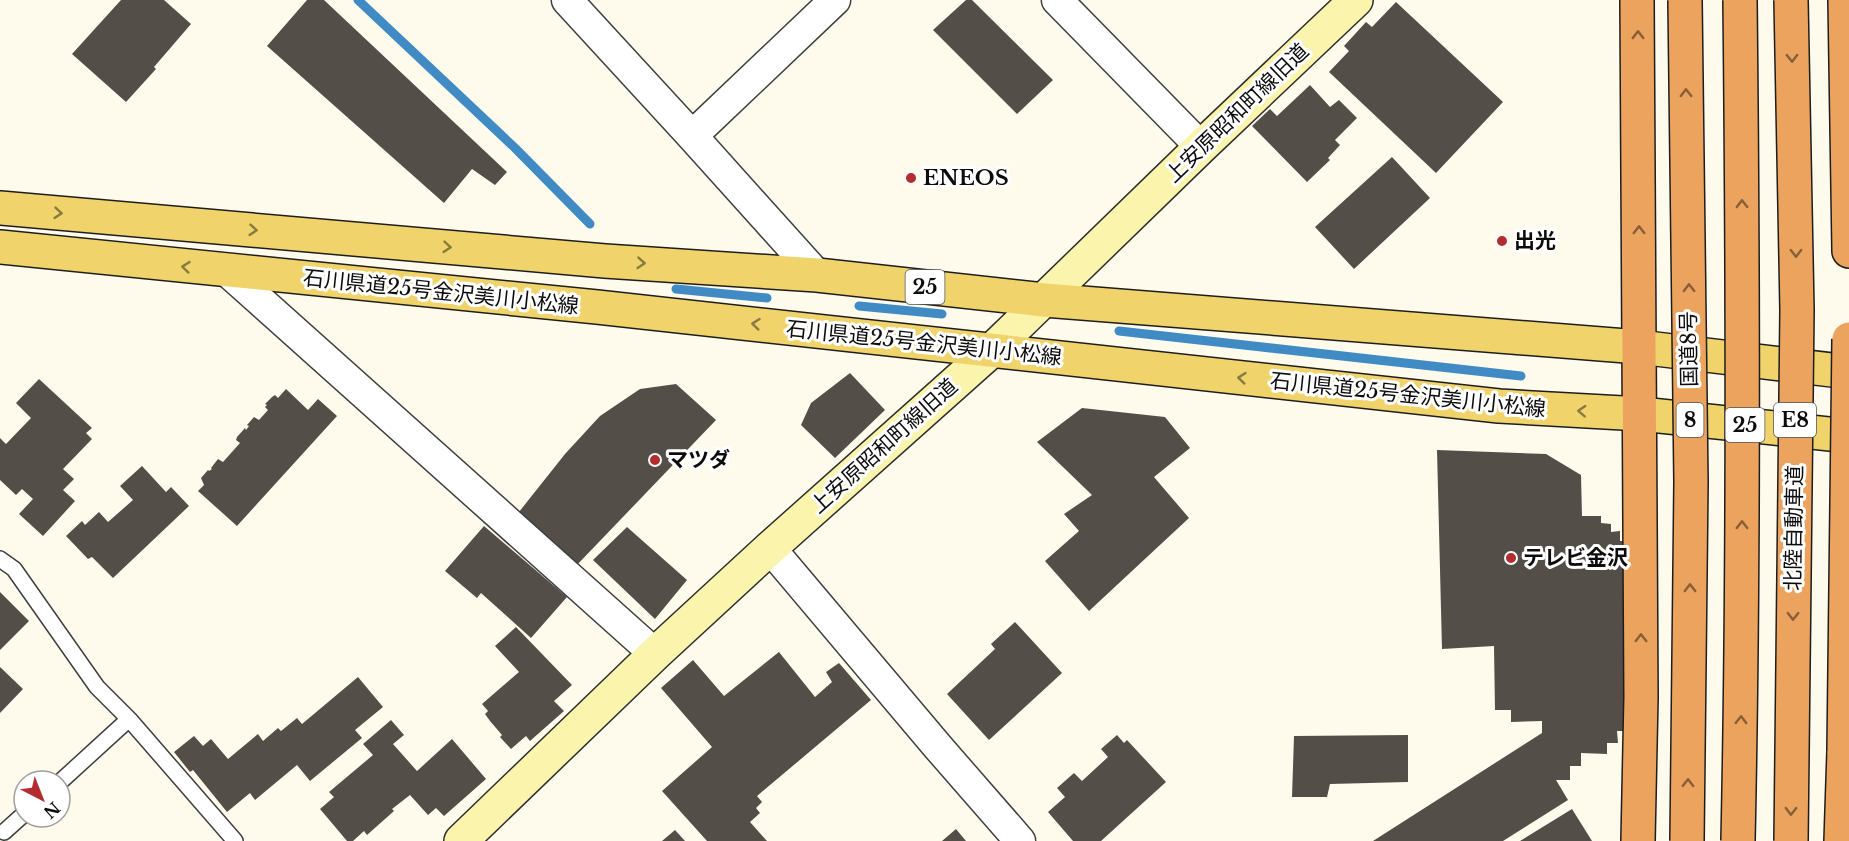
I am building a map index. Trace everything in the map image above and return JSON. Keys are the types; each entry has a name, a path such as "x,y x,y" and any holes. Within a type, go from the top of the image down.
{"highway":[{"path":"1637,0 1641,414 1641,697 1638,841"},
{"name":"国道8号","path":"1685,0 1691,482 1687,841"},
{"name":"E8","path":"1738,841 1744,311 1740,0"},
{"name":"北陸自動車道","path":"1791,0 1797,310 1791,841"},
{"path":"1845,0 1849,250"},
{"path":"1841,841 1849,339"}],"main road":[{"name":"石川県道25号金沢美川小松線","path":"0,208 605,261 818,275 1044,300 1639,347 1849,372"},
{"name":"石川県道25号金沢美川小松線","path":"0,247 597,307 1499,406 1641,414 1849,436"}],"street":[{"path":"567,0 818,275"},
{"path":"692,136 835,0"},
{"path":"1057,0 1201,147"},
{"name":"上安原昭和町線旧道","path":"461,841 655,654 992,350 1356,0"},
{"path":"227,271 655,654"},
{"path":"770,548 1020,841"}],"lane":[{"path":"0,559 14,569 97,687 129,720 235,841"},
{"path":"72,771 129,720"}],"building":[{"path":"121,0 164,0 191,24 154,67 156,69 126,102 72,54"},
{"path":"307,0 324,0 507,172 495,185 472,169 444,203 267,46"},
{"path":"966,0 972,0 1053,80 1017,114 933,30"},
{"path":"1396,2 1503,102 1436,173 1329,72 1349,51 1344,46 1366,22 1372,27"},
{"path":"1310,85 1330,107 1339,100 1357,118 1335,140 1340,145 1328,158 1330,160 1307,182 1252,126 1270,109 1277,116"},
{"path":"1392,157 1430,198 1354,269 1315,227"},
{"path":"850,373 885,410 835,458 801,425 811,403"},
{"path":"39,379 92,428 86,433 92,439 63,469 74,479 63,490 75,501 43,536 19,514 33,499 22,489 16,495 0,480 0,438 6,444 31,418 16,403"},
{"path":"676,384 716,420 574,568 515,517 565,454 600,416 640,389"},
{"path":"286,389 308,410 318,399 337,416 237,526 198,491 204,485 201,478 212,469 218,459 223,462 240,443 236,440 237,437 245,428 246,430 249,426 247,425 254,417 259,420 268,410 265,404 275,395 278,398"},
{"path":"1082,408 1165,417 1190,448 1154,477 1189,518 1089,611 1045,561 1079,531 1064,514 1092,495 1037,442"},
{"path":"1437,450 1546,454 1581,475 1582,516 1601,516 1601,523 1611,524 1611,532 1620,531 1620,541 1630,541 1635,731 1617,731 1618,743 1607,743 1607,754 1581,753 1581,766 1570,766 1570,780 1556,780 1568,800 1503,841 1373,841 1542,733 1542,721 1511,722 1511,710 1495,710 1494,646 1442,649"},
{"path":"142,466 166,492 171,487 189,506 113,578 92,557 88,559 66,536 82,521 85,525 99,512 108,522 133,500 120,486"},
{"path":"484,526 567,597 531,638 481,593 477,598 445,571"},
{"path":"627,527 687,580 655,619 593,560"},
{"path":"0,592 29,621 0,650"},
{"path":"1015,622 1062,673 989,740 947,694 995,649 991,644"},
{"path":"516,627 572,685 554,701 564,711 530,741 526,736 511,749 485,714 488,711 482,704 519,672 495,646"},
{"path":"779,652 815,697 832,682 826,672 839,663 871,700 757,796 762,802 756,808 760,813 750,822 767,841 707,841 662,791 712,747 661,688 693,660 724,696"},
{"path":"0,667 23,689 0,713"},
{"path":"358,677 383,707 355,730 362,738 310,781 297,765 255,800 250,793 227,812 193,770 190,772 174,752 194,736 203,746 211,739 228,759 258,734 263,741 278,728 281,731 297,718 302,724"},
{"path":"391,720 404,735 393,744 417,771 452,739 486,779 444,816 436,808 428,815 410,795 392,809 394,811 367,835 364,831 353,841 347,841 320,809 334,797 329,792 373,755 363,744"},
{"path":"1117,735 1124,743 1127,740 1166,782 1101,841 1073,841 1048,812 1065,797 1057,788 1074,773 1082,781 1108,757 1101,749"},
{"path":"1408,735 1408,782 1330,784 1327,797 1292,797 1294,736"},
{"path":"1572,809 1592,841 1520,841"},
{"path":"956,829 966,841 942,841"},
{"path":"675,830 685,841 662,841"}],"waterway":[{"path":"358,0 515,148 590,224"},
{"path":"676,289 767,298"},
{"path":"859,306 942,314"},
{"path":"1119,331 1521,376"}],"place":[{"name":"ENEOS","path":"911,178"},
{"name":"出光","path":"1502,241"},
{"name":"マツダ","path":"655,460"},
{"name":"テレビ金沢","path":"1511,558"}]}
